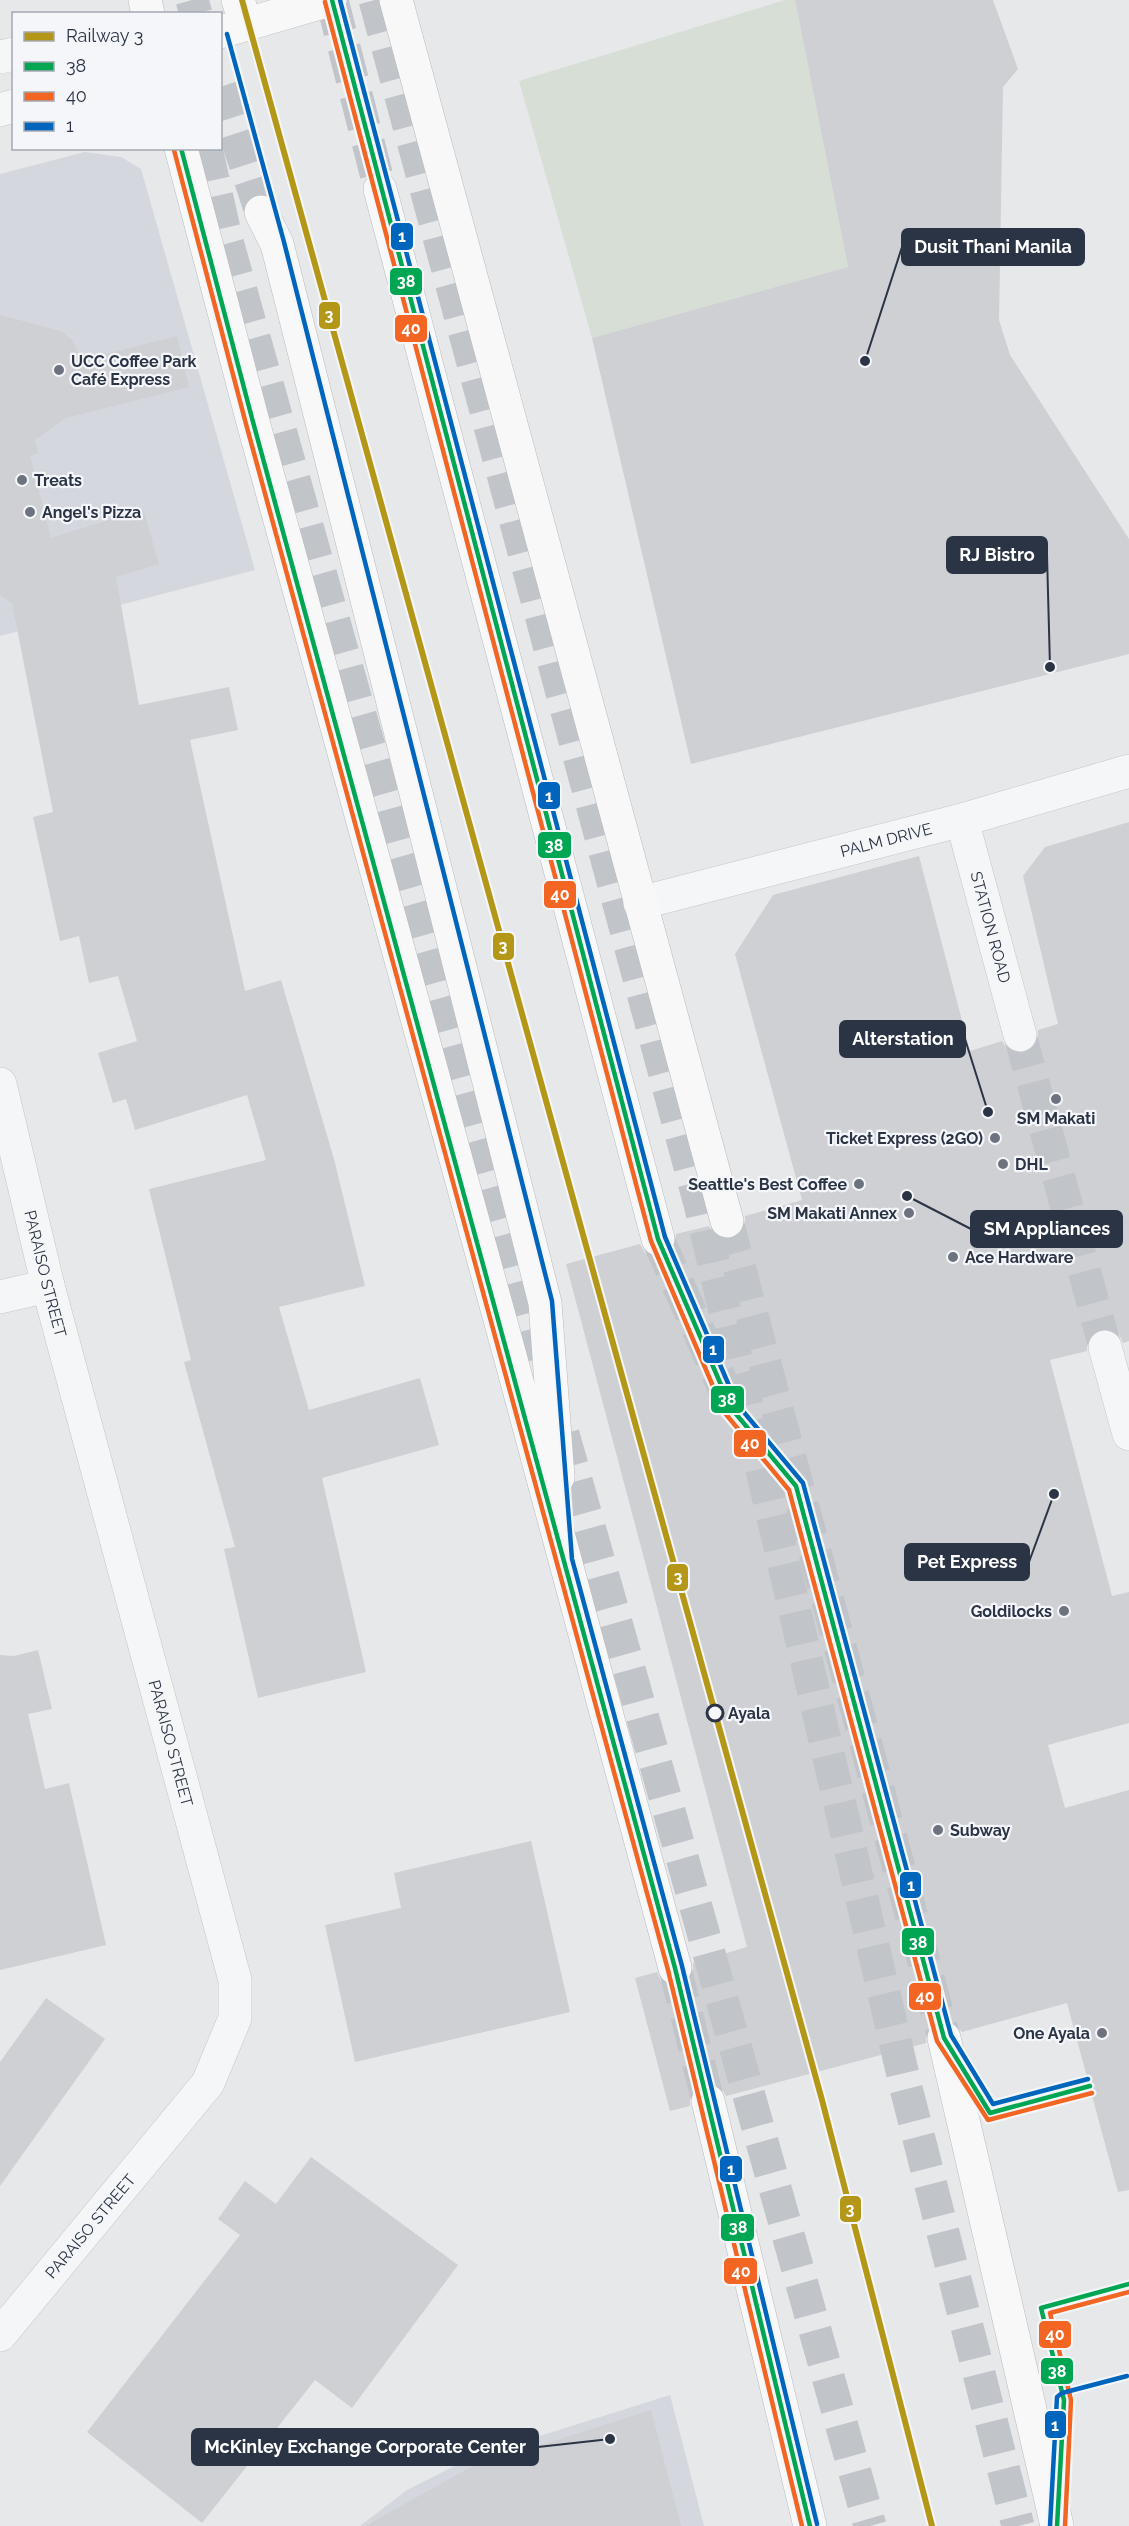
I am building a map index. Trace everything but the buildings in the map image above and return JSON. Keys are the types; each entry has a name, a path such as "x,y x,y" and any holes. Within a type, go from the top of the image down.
{"main road":[{"path":"235,19 330,0"},
{"path":"396,0 425,100 639,903 727,1221"},
{"path":"182,150 253,422 675,1968"},
{"path":"380,189 658,1239"},
{"path":"261,212 277,244 545,1304 565,1560"},
{"path":"944,2038 1057,2526"},
{"path":"708,2101 810,2526"}],"street":[{"name":"PALM DRIVE","path":"639,903 962,820 1129,771"},
{"name":"STATION ROAD","path":"962,820 1020,1035"},
{"name":"PARAISO STREET","path":"0,1084 48,1286 235,1980 235,2018 208,2083 0,2335"},
{"path":"0,1297 48,1286"},
{"path":"1105,1347 1129,1434"}],"shaded area":[{"path":"785,0 795,0 848,267 592,338 519,81"},
{"path":"85,152 121,157 141,169 255,570 0,636 0,174"},
{"path":"670,2395 704,2526 360,2526 407,2490 470,2458"}],"tunnel":[{"path":"192,0 195,12"},
{"path":"332,0 380,189"},
{"path":"375,0 700,1204 906,2088 1018,2526"},
{"path":"222,93 261,212"},
{"path":"206,150 226,238 541,1358"},
{"path":"1020,1035 1105,1347"},
{"path":"727,1221 944,2038"},
{"path":"658,1239 735,1413"},
{"path":"563,1434 870,2526"},
{"path":"675,1968 708,2101"}],"rail line":[{"name":"3","path":"242,0 822,2100 932,2526"}],"transit line":[{"name":"38","path":"332,0 658,1239 731,1408 796,1486 944,2038 990,2113 1090,2086"},
{"name":"1","path":"340,0 665,1237 737,1404 803,1483 951,2035 993,2104 1088,2079"},
{"name":"40","path":"325,2 651,1241 724,1412 789,1490 937,2041 988,2120 1092,2093"},
{"name":"1","path":"227,34 284,242 552,1301 572,1559 682,1966 817,2524"},
{"name":"40","path":"174,150 246,424 668,1970 802,2526"},
{"name":"38","path":"182,150 253,422 675,1968 810,2526"},
{"name":"38","path":"1057,2526 1064,2400 1041,2308 1129,2284"},
{"name":"40","path":"1065,2526 1071,2400 1050,2313 1129,2292"},
{"name":"1","path":"1050,2526 1057,2397 1062,2393 1127,2376"}],"place":[{"name":"Dusit Thani Manila","path":"865,361"},
{"name":"UCC Coffee Park Café Express","path":"59,370"},
{"name":"Treats","path":"22,480"},
{"name":"Angel's Pizza","path":"30,512"},
{"name":"RJ Bistro","path":"1050,667"},
{"name":"SM Makati","path":"1056,1099"},
{"name":"Alterstation","path":"988,1112"},
{"name":"Ticket Express (2GO)","path":"995,1138"},
{"name":"DHL","path":"1003,1164"},
{"name":"Seattle's Best Coffee","path":"859,1184"},
{"name":"SM Appliances","path":"907,1196"},
{"name":"SM Makati Annex","path":"909,1213"},
{"name":"Ace Hardware","path":"953,1257"},
{"name":"Pet Express","path":"1054,1494"},
{"name":"Goldilocks","path":"1064,1611"},
{"name":"Ayala","path":"715,1713"},
{"name":"Subway","path":"938,1830"},
{"name":"One Ayala","path":"1102,2033"},
{"name":"McKinley Exchange Corporate Center","path":"610,2439"}]}
